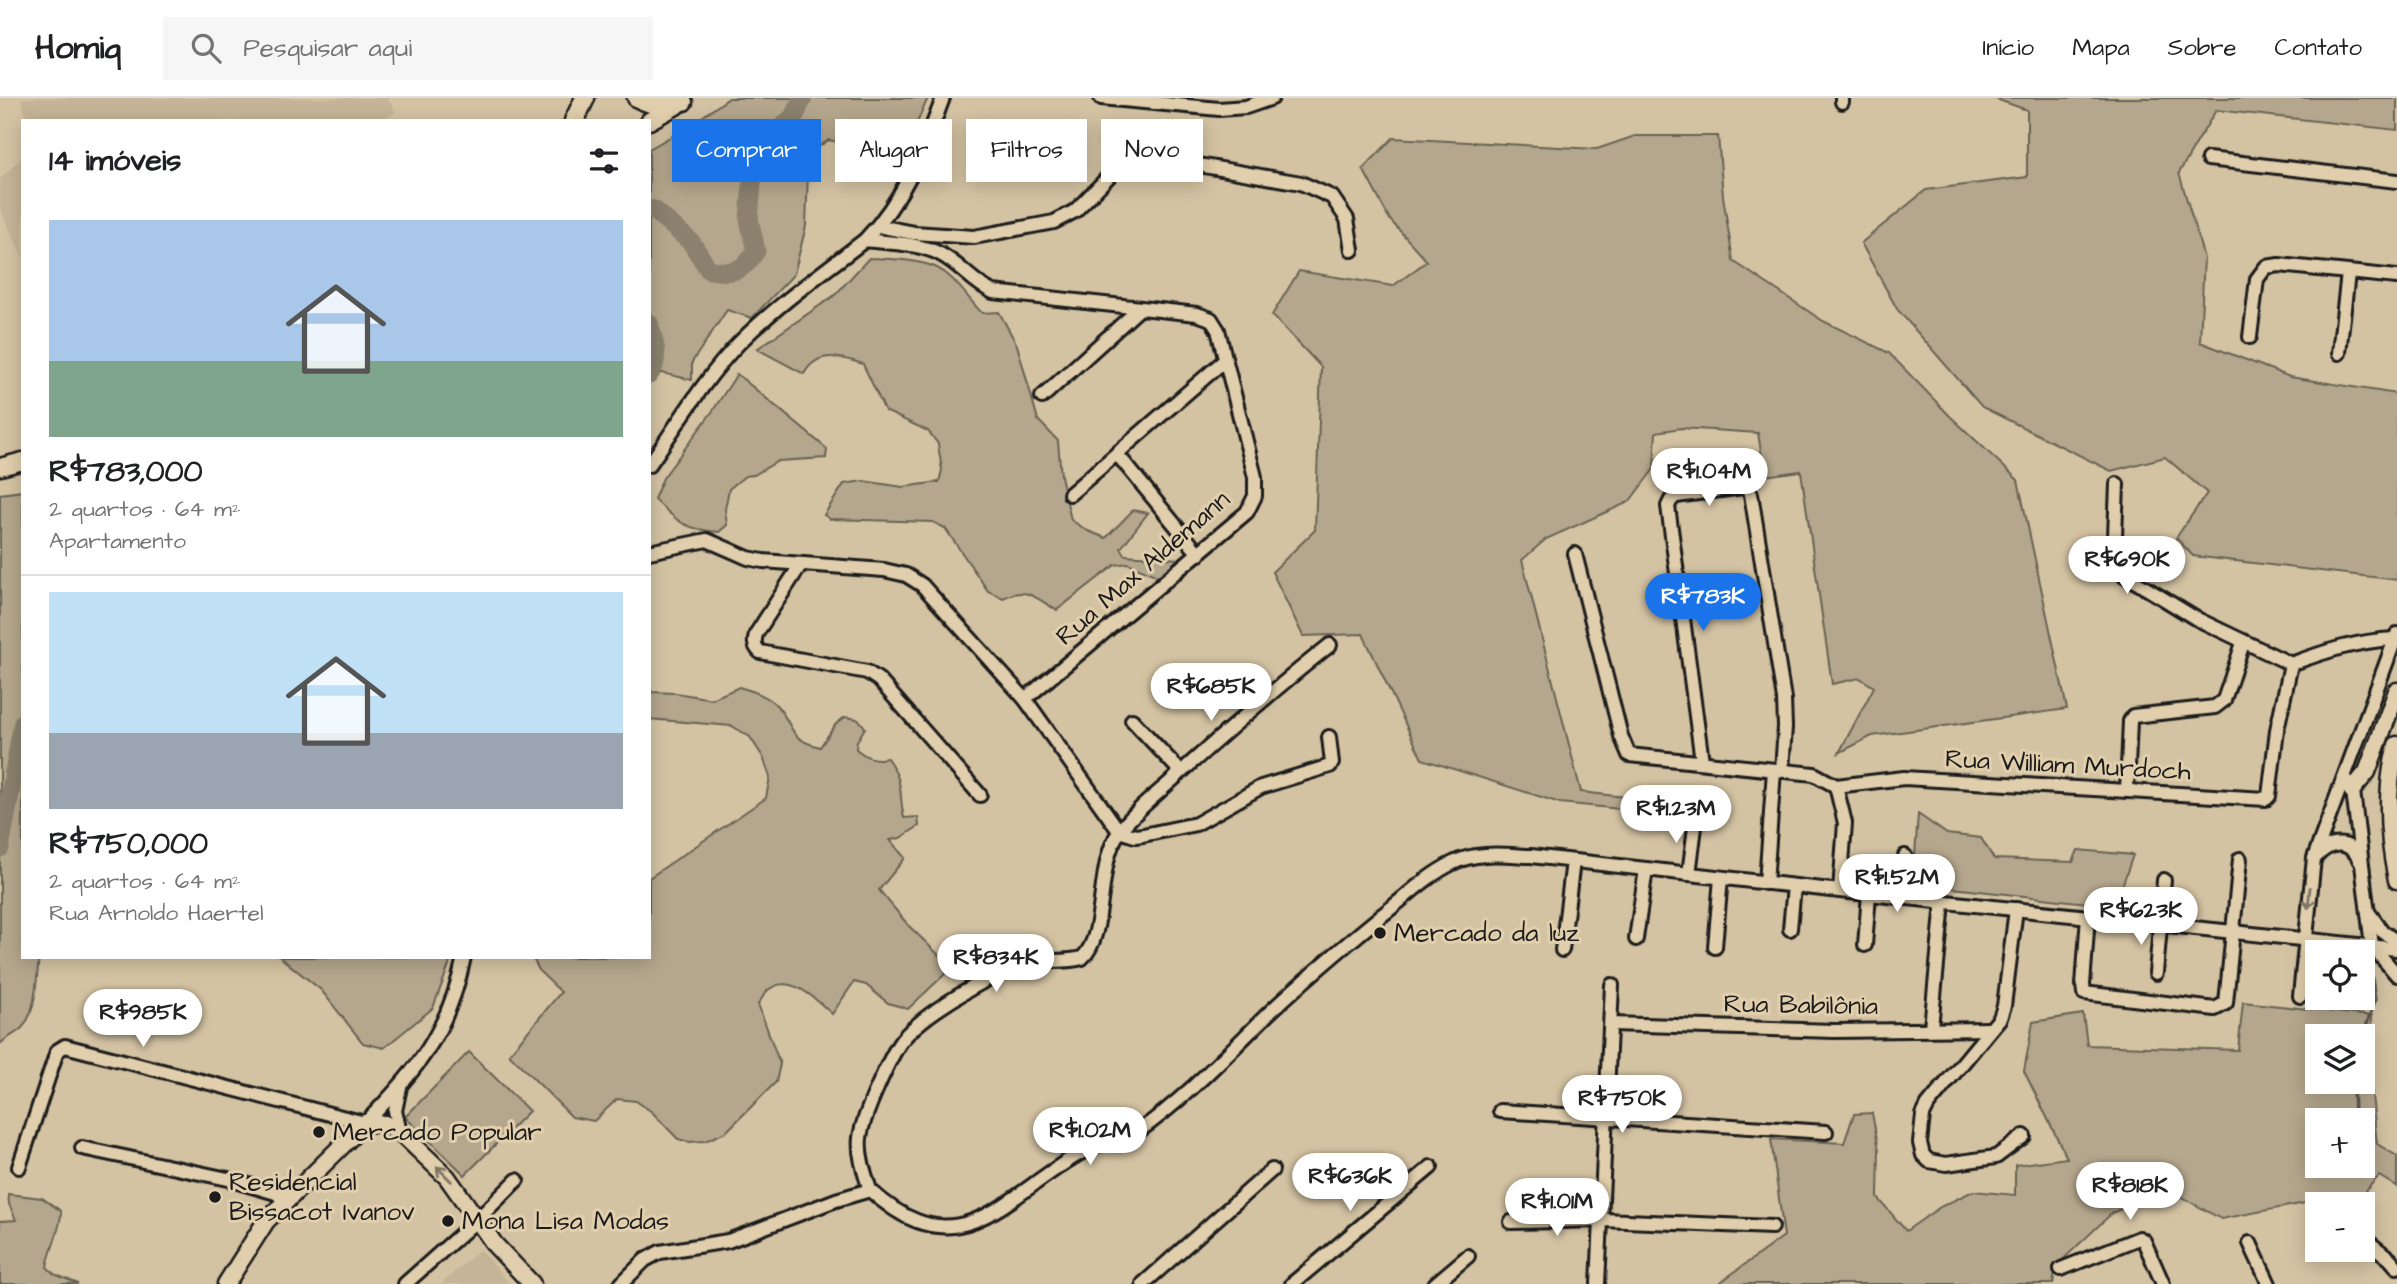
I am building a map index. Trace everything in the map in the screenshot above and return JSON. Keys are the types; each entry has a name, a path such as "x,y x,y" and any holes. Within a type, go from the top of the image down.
{"highway":[{"path":"577,119 585,98"}],"main road":[{"path":"577,119 592,98"},
{"path":"636,98 659,106 687,100"},
{"path":"651,120 687,100"},
{"path":"0,467 21,462"},
{"path":"2352,790 2367,772 2397,691"},
{"path":"2397,744 2389,802 2390,841 2397,880"},
{"path":"226,1284 266,1221 365,1123 385,1124 400,1132 447,1177 495,1245 532,1284"}],"street":[{"path":"651,462 721,363 738,344 759,323 865,240 878,226 902,193 923,153 943,98"},
{"path":"1101,98 1219,109 1246,107 1272,98"},
{"path":"878,226 914,233 974,237 1054,222 1075,211 1121,164 1134,157 1153,157 1301,183 1332,197 1347,219 1352,250"},
{"path":"2208,159 2397,181"},
{"name":"Rua Max Aldemann","path":"865,240 924,248 940,254 982,287 993,292 1197,314 1211,319 1218,330 1255,477 1255,496 1247,512 1026,699"},
{"path":"2250,337 2257,279 2266,267 2279,265 2397,277"},
{"path":"2339,353 2348,273"},
{"path":"1042,397 1139,309"},
{"path":"1070,494 1225,360"},
{"path":"1116,454 1199,554"},
{"path":"2117,485 2114,563 2118,570 2195,618 2291,664 2334,648 2396,636 2314,858 2300,996"},
{"path":"1702,761 1668,506 1676,496 1743,487 1751,494 1784,699 1785,727 1766,883"},
{"path":"651,552 708,540 748,558 801,565 884,570 906,575 922,585 1026,699 1119,831 1135,836 1196,824 1261,787 1330,766 1332,763 1329,737"},
{"path":"1575,554 1621,736 1629,755 1814,774 1836,786 1845,822 1840,891"},
{"path":"801,565 756,634 755,647 761,652 867,672 878,680 980,795"},
{"path":"2127,790 2130,721 2133,716 2216,707 2224,701 2243,643"},
{"path":"1330,645 1267,695 1119,831 1110,847 1095,930 1088,953 1075,960 1030,962 995,975 918,1024 903,1039 884,1075 860,1137 861,1155 870,1190 883,1202 924,1223 951,1227 969,1225 989,1216 1076,1156 1102,1142 1132,1135 1214,1068 1307,978 1419,884 1454,862 1469,857 1491,854 1573,861 2322,940"},
{"name":"Rua William Murdoch","path":"1836,786 1904,778 2266,799 2269,796 2277,730 2291,664"},
{"path":"1132,720 1181,772"},
{"path":"2351,758 2352,790 2371,940"},
{"path":"2327,822 2352,790"},
{"path":"1689,874 1696,819"},
{"path":"2314,858 2331,844 2341,843 2351,847 2362,866"},
{"path":"1901,897 1905,856"},
{"path":"2088,916 2084,993 2216,1009 2225,1003 2240,859"},
{"path":"1562,950 1573,861"},
{"path":"1636,939 1646,869"},
{"path":"1715,947 1721,878"},
{"path":"2156,973 2164,880"},
{"path":"1790,929 1794,886"},
{"path":"1865,945 1869,894"},
{"path":"1931,1028 1943,902"},
{"path":"2015,909 2004,1006 2000,1018 1928,1105 1923,1115 1920,1143 1923,1155 1929,1161 1946,1164 1996,1157 2024,1136"},
{"path":"2367,909 2382,931 2397,942"},
{"path":"2375,946 2397,949"},
{"path":"2375,949 2397,973"},
{"path":"2397,955 2397,973"},
{"path":"19,1167 57,1051 65,1046 365,1123 417,1068 442,1026 455,994 464,959"},
{"path":"1598,1284 1612,985"},
{"name":"Rua Babilônia","path":"1611,1024 1834,1031 1990,1029"},
{"path":"400,1087 396,1111 400,1132"},
{"path":"1500,1111 1826,1132"},
{"path":"82,1148 228,1179 276,1193 286,1200"},
{"path":"1292,1284 1431,1167"},
{"path":"1143,1284 1272,1170"},
{"path":"405,1284 517,1180"},
{"path":"621,1284 645,1260 660,1252 729,1241 870,1190"},
{"path":"1511,1222 1602,1220 1772,1227"},
{"path":"2061,1269 2139,1238 2144,1241 2163,1284"},
{"path":"2250,1243 2269,1284"},
{"path":"2375,1247 2397,1267"},
{"path":"1435,1284 1468,1256"}],"shaded area":[{"path":"21,98 388,98 396,112 384,119 26,119"},
{"path":"729,98 928,98 919,119 835,119 835,141 829,140 821,145 821,119 699,119"},
{"path":"1993,98 2397,98 2397,130 2216,110 2179,173 2204,258 2200,342 2290,377 2397,394 2397,580 2193,556 2176,538 2207,493 2165,457 2111,471 1982,407 1897,309 1861,243 1926,190 2027,177 2027,110"},
{"path":"672,136 672,182 808,182 806,226 794,274 752,318 727,310 692,362 692,380 651,370 651,148"},
{"path":"1635,136 1718,136 1723,196 1733,261 1823,321 1889,353 1951,417 2018,480 2067,709 1872,736 1839,753 1874,687 1860,678 1832,684 1801,471 1765,476 1758,433 1681,428 1656,432 1654,469 1629,502 1546,539 1522,560 1581,792 1696,805 1703,810 1631,810 1560,803 1422,759 1363,634 1303,636 1272,572 1315,530 1321,367 1272,315 1299,271 1393,286 1427,261 1390,220 1363,169 1393,138 1597,149"},
{"path":"21,158 21,254 0,209 0,179"},
{"path":"869,258 911,261 935,267 955,281 982,313 999,312 1017,345 1038,420 1058,441 1061,476 1071,520 1106,538 1133,510 1148,513 1121,548 1125,555 1178,559 1174,570 1157,576 1128,563 1115,565 1057,610 1025,593 1003,598 988,591 945,528 933,522 830,519 824,515 844,484 863,481 903,487 939,482 942,470 938,444 928,431 885,411 863,364 838,357 823,358 810,366 804,374 757,349 835,295"},
{"path":"737,374 827,449 826,458 778,461 754,475 745,476 729,489 725,509 727,525 719,532 690,527 676,519 654,499 663,478"},
{"path":"21,491 21,959 39,959 31,1013 20,1030 0,1044 0,494"},
{"path":"739,687 760,694 774,703 797,737 820,747 836,724 845,717 861,722 865,728 857,741 856,749 870,758 887,758 899,781 904,818 918,817 919,826 900,838 890,840 905,858 879,890 909,926 946,962 947,972 908,1009 888,1003 866,985 854,982 832,1014 803,990 794,986 776,985 768,990 758,1004 780,1064 776,1082 726,1132 705,1141 689,1142 678,1139 652,1112 636,1101 617,1099 594,1121 572,1117 509,1054 561,992 540,972 533,959 651,959 651,877 766,798 770,777 763,757 750,737 732,726 651,719 651,692 712,699"},
{"path":"1918,814 1947,834 1981,838 1994,859 2073,862 2078,850 2133,855 2115,906 1935,886 1936,864 1929,858 1915,855"},
{"path":"282,959 451,959 433,1008 384,1048 363,1043 321,990"},
{"path":"2243,1002 2372,1016 2372,1024 2305,1024 2305,1094 2372,1094 2373,1108 2305,1108 2305,1178 2375,1178 2375,1124 2377,1144 2397,1156 2397,1187 2379,1176 2364,1192 2305,1192 2305,1203 2221,1219 2167,1189 2112,1213 2056,1266 2053,1284 1718,1284 1784,1236 1771,1139 1844,1143 1854,1114 1872,1113 1879,1150 1878,1198 1906,1231 1940,1207 1973,1191 2015,1195 2015,1165 2067,1158 2024,1071 2033,1022 2083,1014 2087,1045 2238,1050"},
{"path":"469,1052 529,1111 465,1175 405,1117"},
{"path":"8,1194 42,1198 61,1211 60,1224 47,1267 54,1274 78,1284 0,1284 0,1221 16,1220"},
{"path":"480,1249 510,1284 441,1284"}],"waterway":[{"path":"651,209 691,242 709,270 725,272 742,267 756,251 749,219 753,172 772,136 795,115 803,98"},
{"path":"651,331 656,356 651,372"},
{"path":"0,848 21,734"},
{"path":"2367,1024 2372,1010"},
{"path":"2353,1094 2354,1108"}],"place":[{"name":"Mercado da luz","path":"1380,933"},
{"name":"Mercado Popular","path":"319,1132"},
{"name":"Residencial Bissacot Ivanov","path":"215,1197"},
{"name":"Mona Lisa Modas","path":"448,1221"}]}
